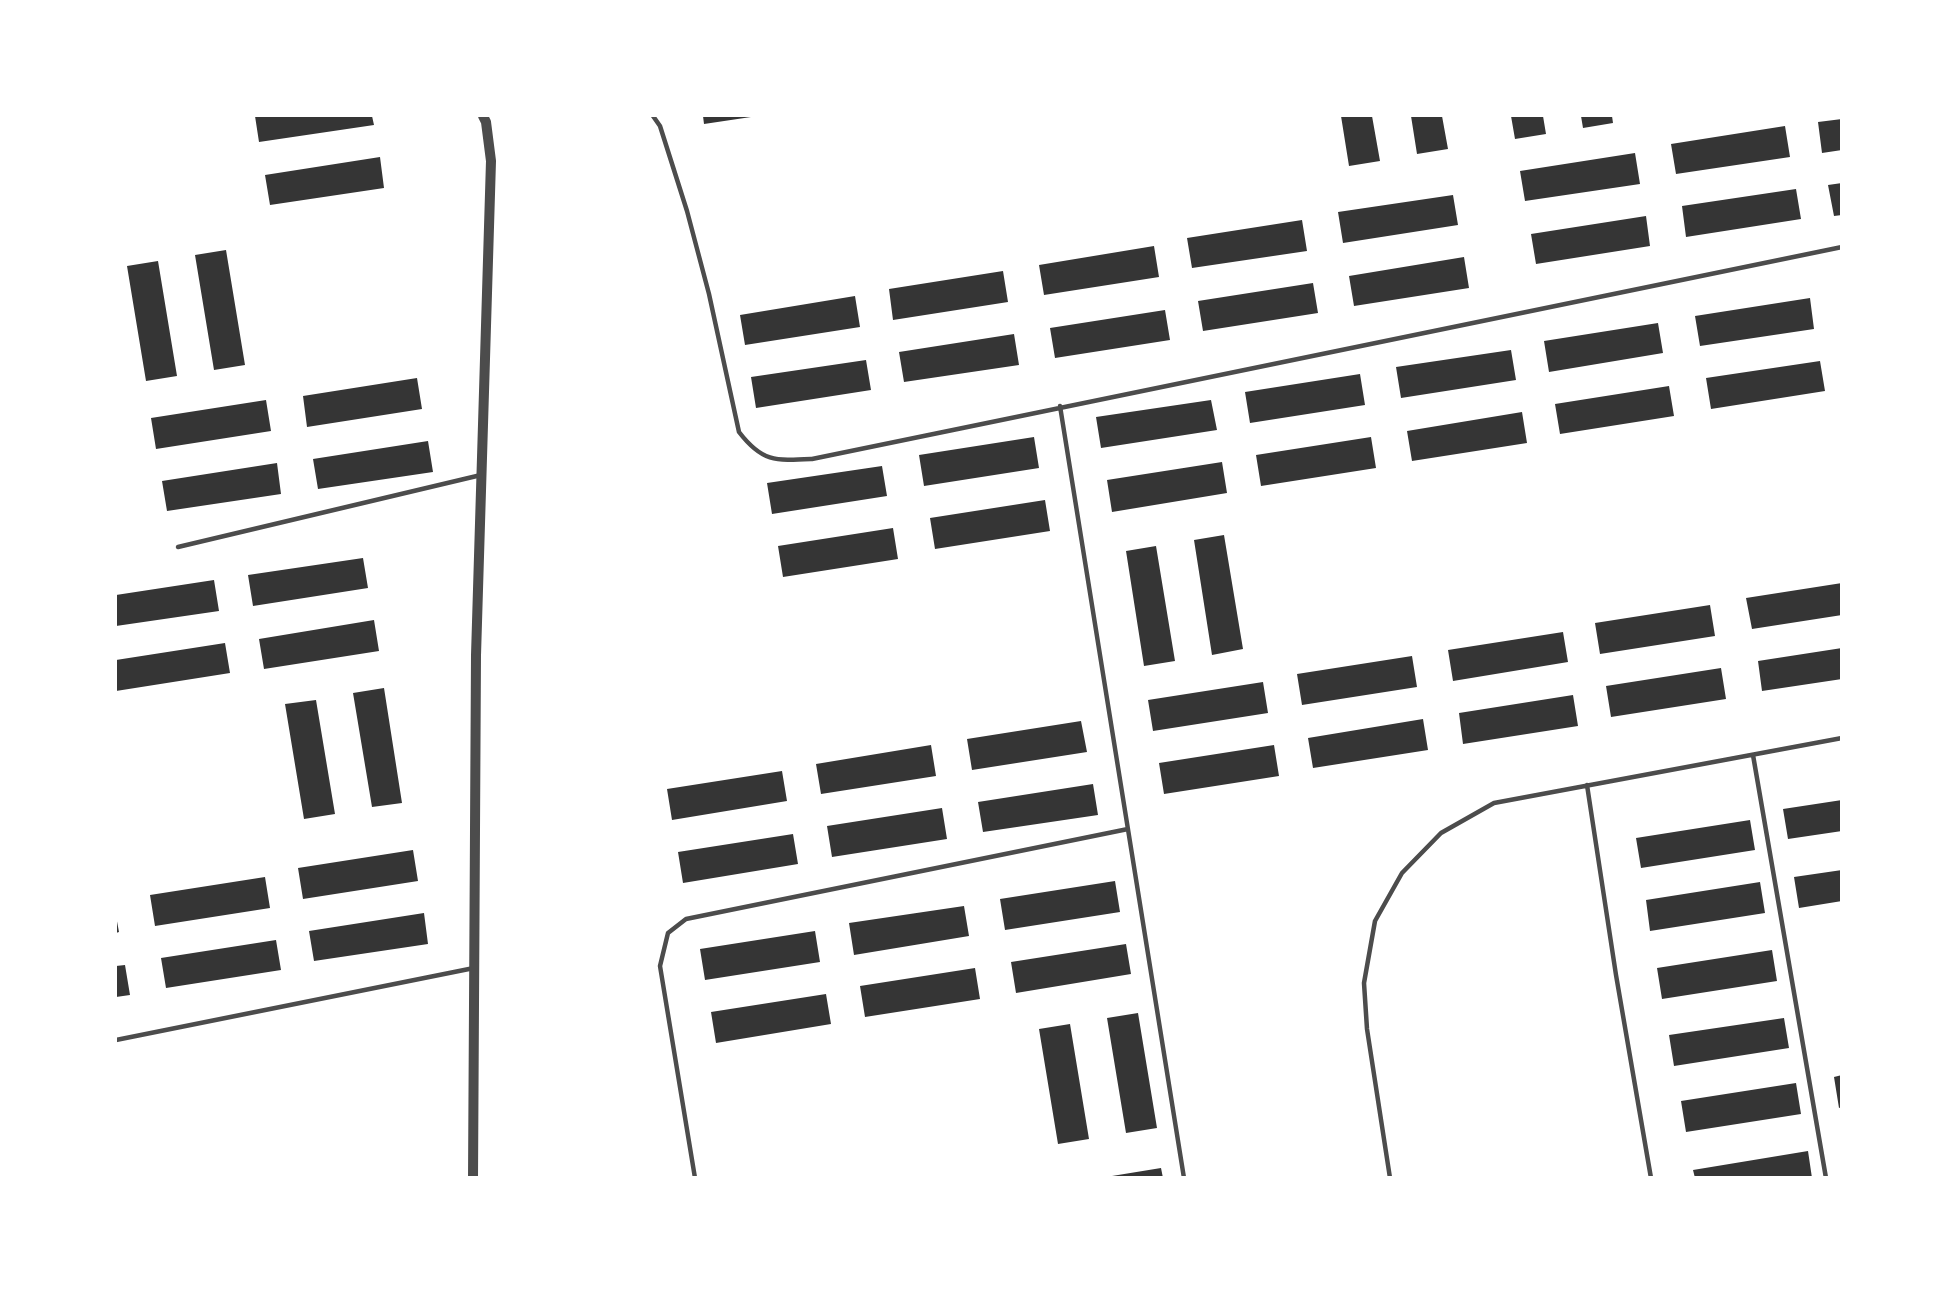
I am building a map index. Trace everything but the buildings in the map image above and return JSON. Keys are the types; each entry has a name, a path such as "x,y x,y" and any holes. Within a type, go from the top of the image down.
{"street":[{"path":"473,1178 476,655 491,161 486,122 483,116"}],"lane":[{"path":"653,116 660,126 687,211 709,294 739,432 753,450 780,460 812,459 1060,406 1842,247"},
{"path":"1060,406 1184,1178"},
{"path":"178,547 482,475"},
{"path":"1390,1178 1367,1029 1364,983 1375,921 1402,873 1441,833 1494,803 1842,738"},
{"path":"1753,755 1826,1178"},
{"path":"1587,785 1616,975 1651,1178"},
{"path":"695,1178 660,966 668,933 686,919 1128,829"},
{"path":"116,1040 474,968"}]}
